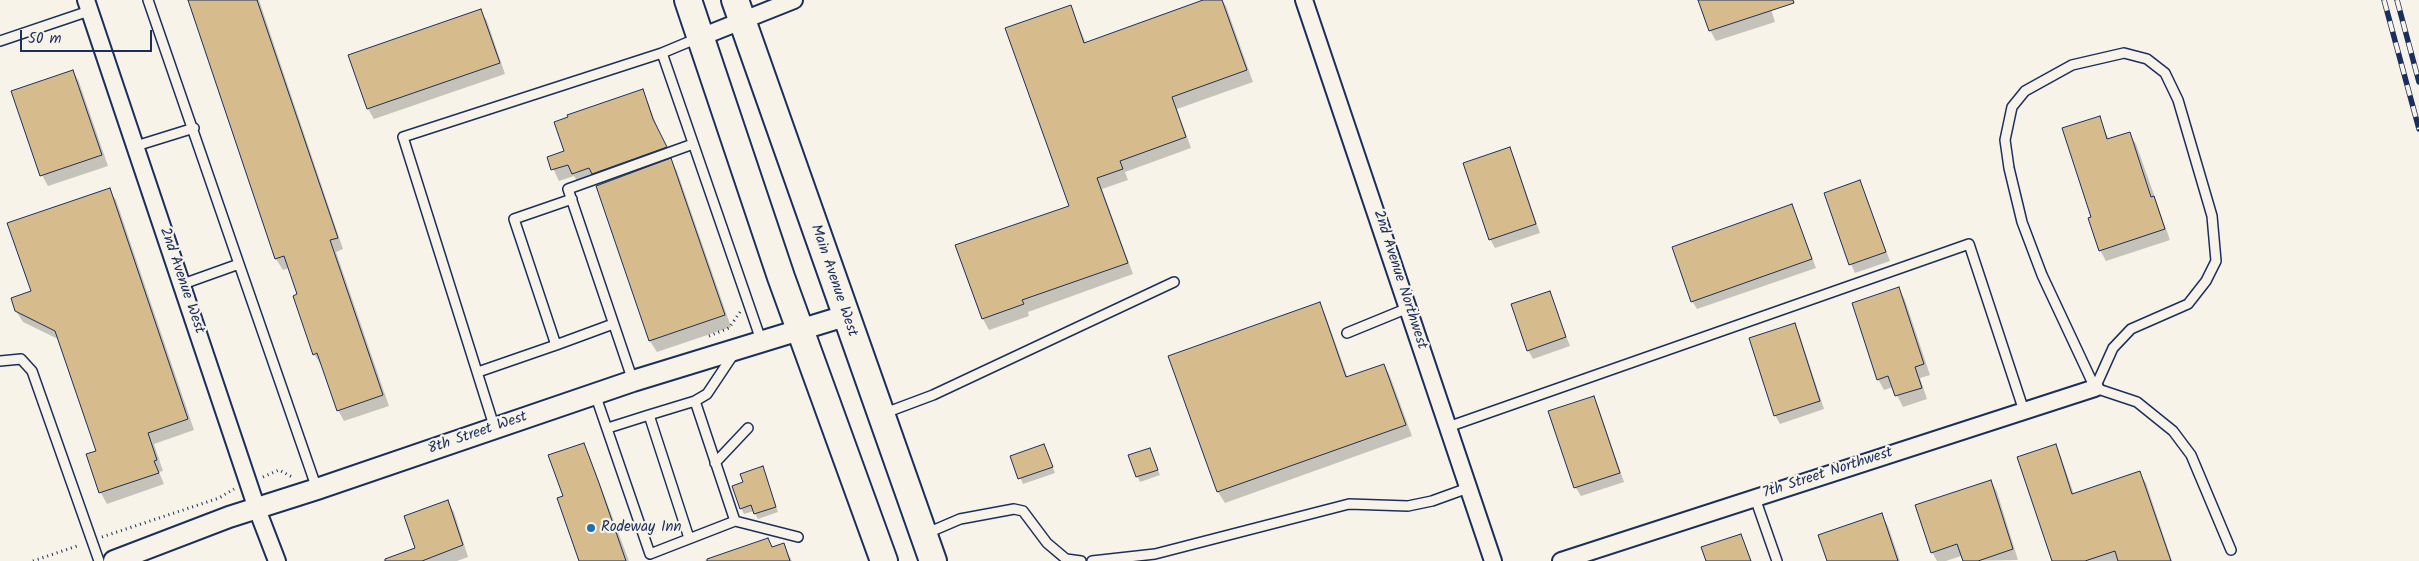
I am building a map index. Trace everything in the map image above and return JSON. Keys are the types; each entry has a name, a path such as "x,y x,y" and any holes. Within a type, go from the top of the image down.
{"main road":[{"path":"688,0 799,328 884,561"},
{"name":"Main Avenue West","path":"738,10 922,535 933,561"}],"street":[{"path":"700,37 738,10 794,0"},
{"name":"2nd Avenue Northwest","path":"1304,0 1493,561"},
{"name":"2nd Avenue West","path":"88,5 257,508 277,561"},
{"name":"8th Street West","path":"114,561 257,508 317,490 633,381 799,328 845,316"},
{"name":"7th Street Northwest","path":"1562,561 2094,388"}],"lane":[{"path":"148,0 194,128 317,490"},
{"path":"0,41 88,5"},
{"path":"495,428 403,136 662,53 700,37"},
{"path":"2094,388 2113,348 2131,329 2188,304 2206,281 2216,261 2212,216 2178,100 2165,73 2147,59 2124,52 2072,65 2025,91 2012,107 2005,140 2009,168 2022,222 2042,276 2094,388 2137,402 2157,415 2173,431 2191,455 2231,550"},
{"path":"662,53 762,340"},
{"path":"136,146 194,128"},
{"path":"633,381 568,189 693,144"},
{"path":"556,344 514,219 572,199"},
{"path":"1448,428 1970,244 2024,411"},
{"path":"183,284 239,264"},
{"path":"880,415 934,395 1174,282"},
{"path":"1347,333 1408,308"},
{"path":"478,372 613,324"},
{"path":"608,428 696,401 707,394 718,380 737,348"},
{"path":"0,361 21,359 32,371 99,561"},
{"path":"595,394 650,554 735,521 798,537"},
{"path":"696,401 735,521"},
{"path":"650,415 689,538"},
{"path":"715,463 748,428"},
{"path":"1092,561 1155,554 1349,504 1408,506 1432,501 1468,488"},
{"path":"1755,498 1777,561"},
{"path":"922,535 960,519 1014,509 1023,511 1047,543 1066,559 1081,561"}],"path":[{"path":"33,561 219,498 226,492"}],"building":[{"path":"188,0 257,0 338,238 330,240 383,395 337,411 317,353 313,355 293,296 297,294 284,256 275,259"},
{"path":"1203,0 1222,0 1247,70 1172,97 1186,137 1120,161 1123,169 1097,178 1128,263 1022,300 1024,304 982,319 955,245 1069,206 1005,28 1071,5 1084,43"},
{"path":"1698,0 1793,0 1794,3 1709,31"},
{"path":"481,9 500,63 367,109 348,55"},
{"path":"73,70 102,155 40,176 11,91"},
{"path":"643,89 653,119 667,147 592,174 589,168 572,174 568,165 551,170 547,157 564,151 554,122 568,117 567,115"},
{"path":"2100,116 2107,139 2130,132 2151,197 2154,196 2165,229 2099,251 2088,218 2091,217 2062,128"},
{"path":"1510,147 1536,224 1489,240 1463,163"},
{"path":"671,158 725,315 649,341 596,186"},
{"path":"1860,180 1886,252 1849,265 1824,193"},
{"path":"110,188 188,419 148,433 157,460 154,461 159,473 99,493 86,454 96,451 55,331 15,311 11,298 31,291 7,223"},
{"path":"1792,204 1812,259 1691,302 1672,247"},
{"path":"1899,287 1924,364 1915,367 1922,388 1895,396 1888,376 1877,380 1852,303"},
{"path":"1550,291 1566,337 1527,351 1511,304"},
{"path":"1320,302 1346,377 1384,364 1406,425 1217,492 1168,356"},
{"path":"1795,323 1820,401 1774,416 1749,338"},
{"path":"1594,396 1620,473 1574,488 1548,411"},
{"name":"Rodeway Inn","path":"584,443 626,561 579,561 557,498 563,496 548,455"},
{"path":"1044,444 1053,467 1018,479 1010,456"},
{"path":"2056,444 2072,494 2140,471 2171,561 2118,561 2115,551 2085,561 2052,561 2017,457"},
{"path":"1150,448 1158,470 1136,477 1128,455"},
{"path":"763,466 776,507 754,514 751,505 740,509 732,486 743,482 740,474"},
{"path":"1991,480 2013,549 1978,561 1963,561 1957,544 1931,553 1915,505"},
{"path":"448,500 463,545 422,561 385,561 385,559 415,548 404,516"},
{"path":"1882,513 1898,561 1827,561 1818,535"},
{"path":"1741,534 1751,561 1706,561 1701,547"},
{"name":"Rodeway Inn","path":"768,538 772,547 784,543 790,561 707,561 707,559"}],"railway":[{"path":"2384,0 2419,129"},
{"path":"2397,0 2419,82"}],"place":[{"name":"Rodeway Inn","path":"591,528"}]}
